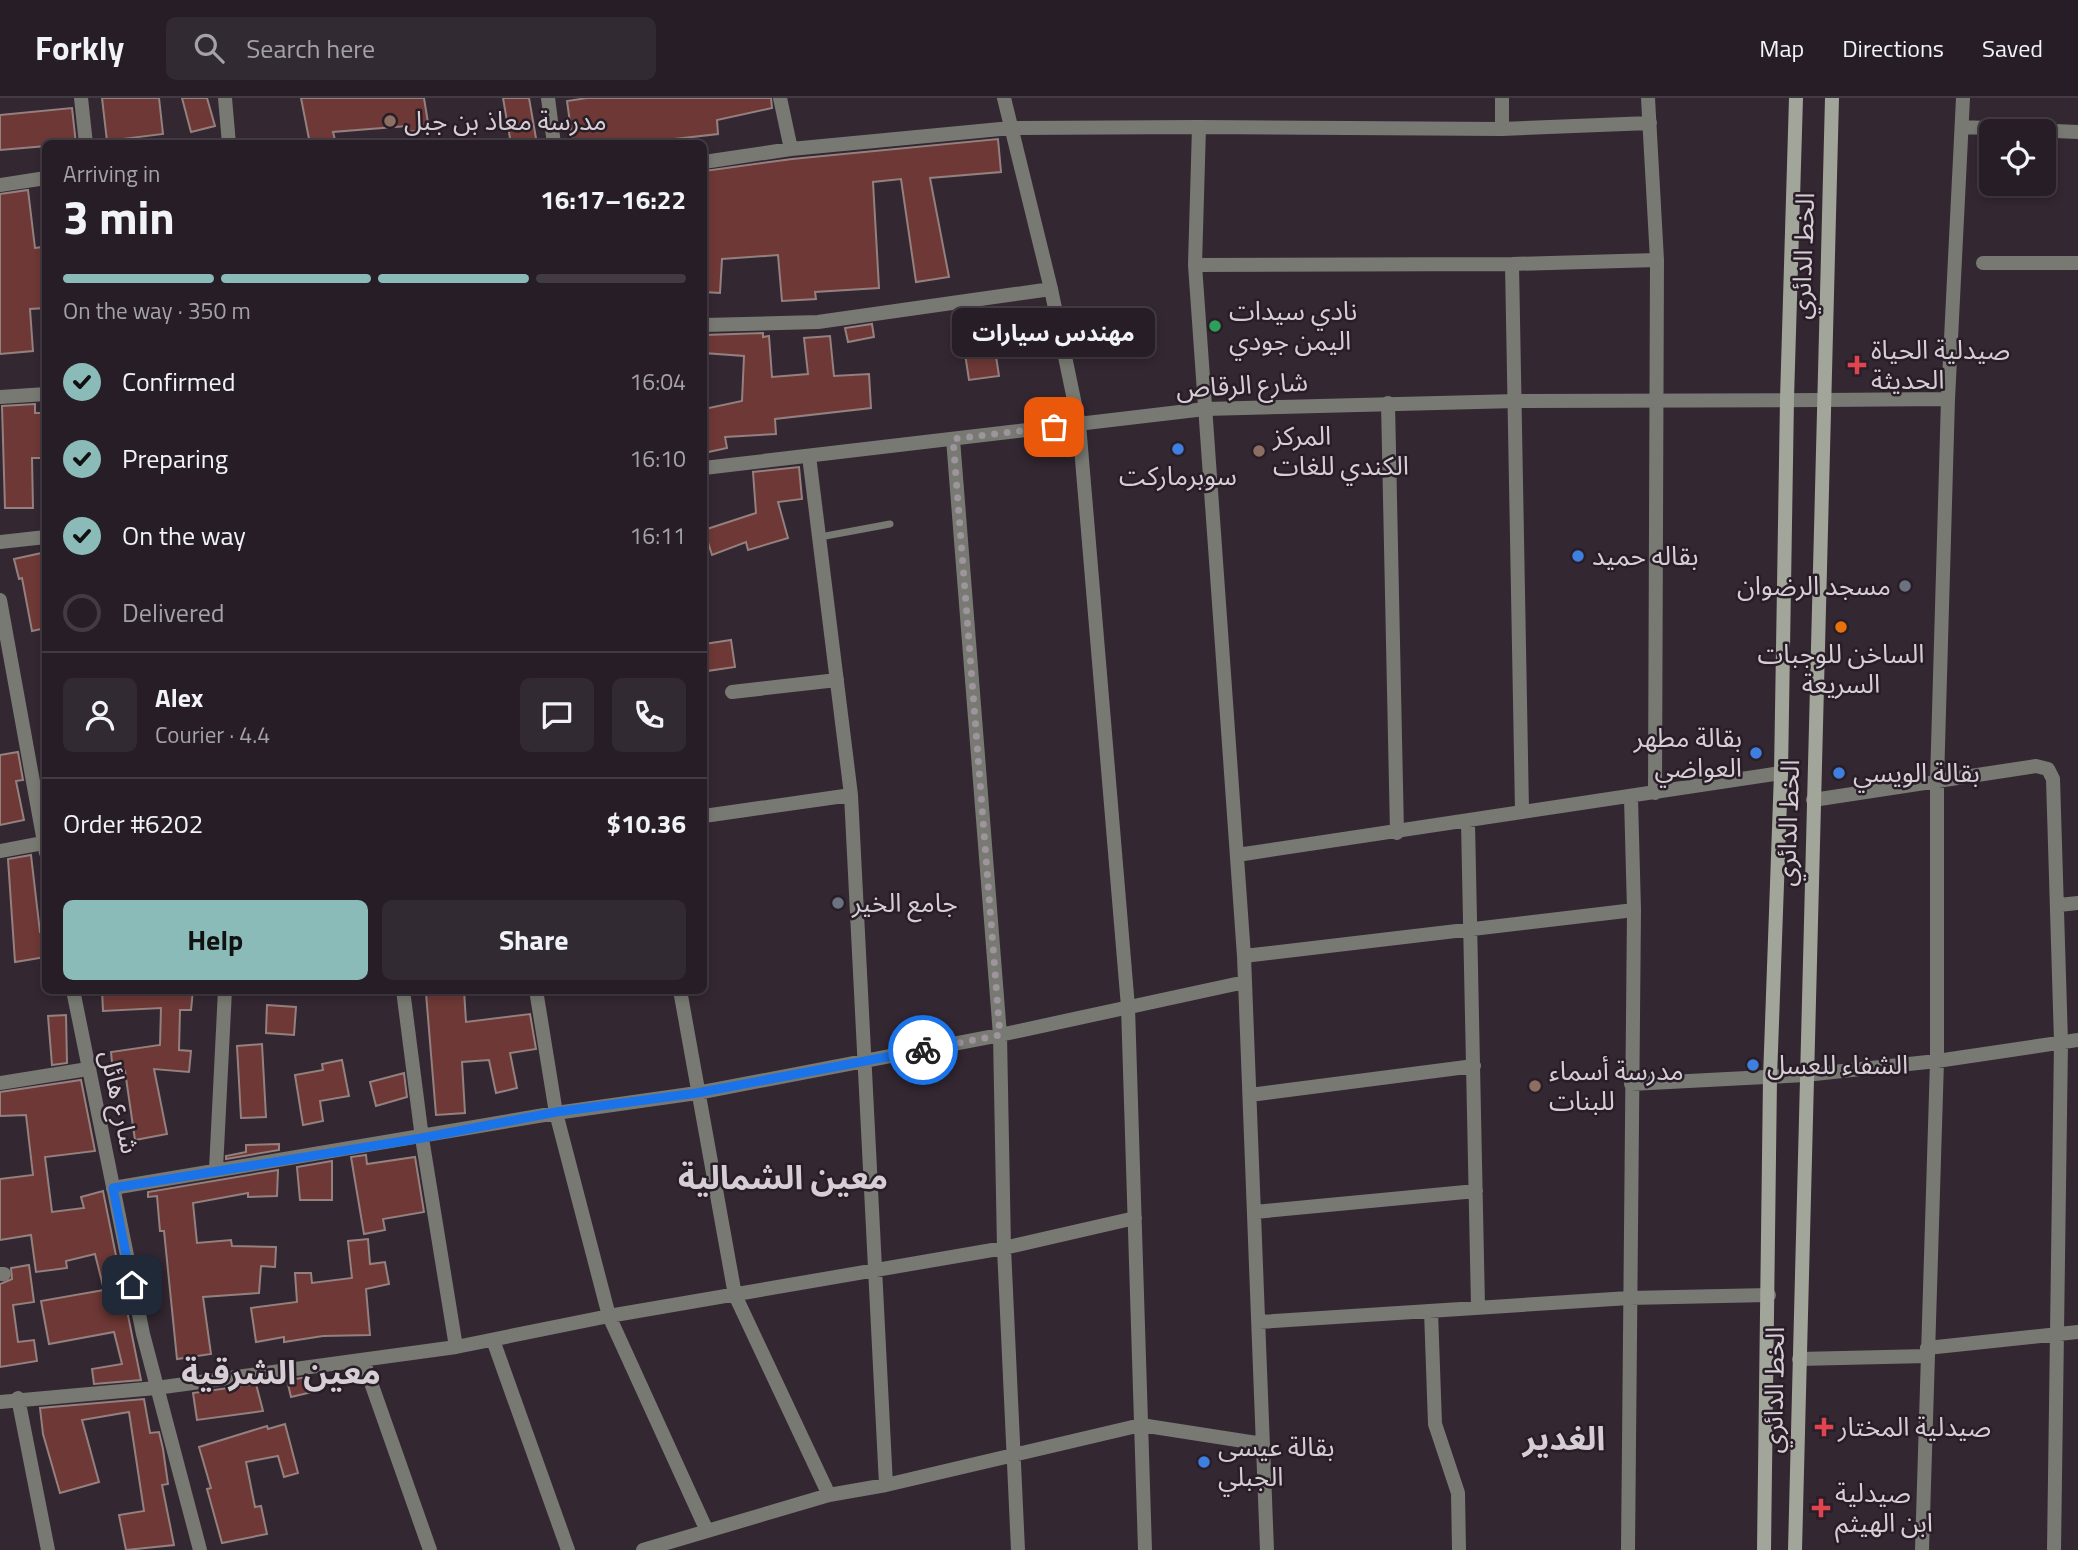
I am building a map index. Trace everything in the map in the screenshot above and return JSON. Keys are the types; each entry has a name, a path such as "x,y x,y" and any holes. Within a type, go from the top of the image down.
{"main road":[{"name":"الخط الدائري","path":"1764,1550 1770,1078 1781,773 1787,399 1796,98"},
{"name":"الخط الدائري","path":"1795,1550 1822,400 1832,98"}],"street":[{"path":"81,98 86,140"},
{"path":"225,98 229,140"},
{"path":"548,98 553,140"},
{"path":"780,98 791,149"},
{"path":"1004,98 1051,289 1079,425 1128,1007 1145,1550"},
{"path":"1502,98 1502,129"},
{"path":"1648,98 1657,260 1655,793"},
{"path":"1922,1550 1937,1061 1937,780 1948,399 1964,98"},
{"path":"707,162 791,149 1011,128 1502,129 1650,123"},
{"path":"1199,127 1195,265 1244,956 1267,1550"},
{"path":"1962,127 2078,132"},
{"path":"0,185 42,179"},
{"path":"1195,265 1512,264 1657,260"},
{"path":"1983,263 2078,263"},
{"path":"1512,264 1517,401 1522,811"},
{"path":"707,325 818,322 1051,289"},
{"path":"0,397 42,394"},
{"name":"شارع الرقاص","path":"707,468 1205,409 1658,399 1948,399"},
{"path":"1388,403 1397,833"},
{"path":"953,439 1000,1035 1004,1248 1018,1550"},
{"path":"809,456 852,795 886,1485"},
{"path":"0,542 42,537"},
{"path":"0,600 42,837"},
{"path":"732,692 837,680"},
{"path":"1813,800 2036,766 2048,769 2053,779 2059,905 2061,1042 2054,1550"},
{"path":"1237,855 1397,833 1522,811 1631,798 1781,773"},
{"path":"707,816 852,795"},
{"path":"1628,1550 1634,910 1631,798"},
{"path":"1468,822 1478,1307"},
{"path":"0,850 42,848"},
{"path":"2059,905 2078,903"},
{"path":"1244,956 1634,910"},
{"path":"113,1188 216,1169 422,1138 556,1112 697,1093 1000,1035 1245,982"},
{"name":"شارع هائل","path":"74,994 156,1388 200,1550"},
{"path":"216,1169 225,994"},
{"path":"404,994 422,1138 456,1346"},
{"path":"537,994 556,1112 609,1316 707,1531"},
{"path":"681,994 735,1296 829,1495"},
{"path":"1631,1084 1805,1075 1937,1061 2078,1040"},
{"path":"1250,1095 1474,1066"},
{"path":"0,1083 88,1069"},
{"path":"1255,1212 1476,1191"},
{"path":"0,1402 18,1398 156,1388 456,1346 609,1316 1004,1248 1135,1218"},
{"path":"1258,1322 1629,1298 1769,1294"},
{"path":"1431,1311 1435,1424 1458,1493 1459,1550"},
{"path":"1799,1359 1927,1352 2078,1332"},
{"path":"493,1340 568,1550"},
{"path":"363,1360 430,1550"},
{"path":"18,1398 48,1550"},
{"path":"643,1550 829,1495 886,1485 1142,1425 1263,1444"}],"lane":[{"path":"819,538 890,524"}],"building":[{"path":"102,98 159,98 163,134 107,140"},
{"path":"182,98 207,98 215,126 191,132"},
{"path":"301,98 424,98 429,129 408,132 407,126 333,132 335,140 309,140"},
{"path":"503,98 529,98 536,140 510,140"},
{"path":"587,98 771,98 772,108 717,120 718,134 665,140 572,140 567,101"},
{"path":"72,108 76,140 42,140 42,146 0,150 0,115"},
{"path":"998,139 1001,172 930,178 949,277 916,282 901,179 873,182 879,288 815,292 816,299 782,301 778,255 722,259 720,293 707,292 707,171 792,159"},
{"path":"28,190 35,248 42,247 42,308 30,309 33,351 0,354 0,194"},
{"path":"990,316 999,376 969,380 960,321"},
{"path":"872,324 874,337 848,342 845,328"},
{"path":"763,333 763,337 769,336 772,377 808,374 804,338 830,336 834,376 869,374 871,408 775,419 776,434 725,437 727,448 707,452 707,408 742,401 744,356 707,353 707,335"},
{"path":"35,404 35,413 42,413 42,458 32,458 33,508 5,508 2,406"},
{"path":"799,467 802,499 778,502 788,538 748,550 746,542 712,555 707,529 756,513 753,472"},
{"path":"42,553 42,629 32,631 22,578 19,579 14,559"},
{"path":"731,640 735,667 707,671 707,644"},
{"path":"18,752 23,780 16,781 24,820 0,825 0,755"},
{"path":"31,855 42,932 42,958 15,962 8,859"},
{"path":"102,994 193,994 191,1010 180,1010 179,1050 191,1051 189,1072 154,1069 167,1134 135,1140 125,1071 113,1073 111,1052 160,1045 161,1008 103,1011"},
{"path":"426,994 464,994 466,1022 530,1014 536,1049 510,1053 517,1088 496,1093 489,1060 462,1062 465,1113 436,1115"},
{"path":"267,1005 296,1007 294,1035 266,1033"},
{"path":"66,1015 67,1063 52,1065 48,1016"},
{"path":"262,1044 266,1117 241,1118 237,1046"},
{"path":"342,1060 349,1096 320,1101 323,1121 303,1125 295,1075 323,1070 322,1064"},
{"path":"404,1073 407,1097 376,1106 370,1082"},
{"path":"81,1080 95,1151 45,1157 52,1212 84,1208 81,1197 103,1191 141,1380 94,1384 92,1369 122,1364 114,1332 49,1344 41,1301 104,1290 95,1254 66,1261 67,1268 36,1272 31,1235 0,1240 0,1179 33,1175 26,1115 0,1116 0,1092"},
{"path":"279,1144 279,1150 226,1159 226,1156 246,1152 246,1145"},
{"path":"366,1155 367,1164 415,1157 424,1212 383,1219 385,1230 364,1234 351,1157"},
{"path":"332,1161 332,1200 300,1200 297,1167"},
{"path":"278,1170 277,1196 248,1197 248,1193 193,1203 197,1243 231,1240 232,1246 276,1247 275,1267 261,1266 259,1293 203,1297 211,1354 177,1359 164,1231 160,1231 157,1196 148,1197 148,1192"},
{"path":"368,1239 370,1264 385,1262 389,1284 366,1289 370,1335 323,1336 284,1342 284,1337 256,1342 251,1308 297,1302 295,1273 311,1273 312,1283 352,1278 348,1241"},
{"path":"29,1265 34,1302 13,1305 18,1342 34,1340 37,1361 0,1367 0,1284 12,1279 11,1268"},
{"path":"308,1377 312,1392 291,1397 287,1380"},
{"path":"256,1384 263,1411 197,1420 193,1393"},
{"path":"144,1399 150,1433 159,1432 163,1449 168,1484 162,1485 174,1545 126,1550 119,1515 144,1511 129,1412 82,1420 99,1482 60,1493 43,1434 40,1408"},
{"path":"285,1424 298,1473 284,1477 278,1456 246,1462 255,1507 261,1506 267,1534 222,1543 207,1489 211,1488 199,1447 267,1426 268,1429"}],"way so far":[{"path":"923,1050 1000,1035 953,439 1054,427"}],"place":[{"name":"مدرسة معاذ بن جبل","path":"390,121"},
{"name":"نادي سيدات اليمن جودي","path":"1215,326"},
{"name":"صيدلية الحياة الحديثة","path":"1857,365"},
{"name":"مهندس سيارات","path":"1054,427"},
{"name":"سوبرماركت","path":"1178,449"},
{"name":"المركز الكندي للغات","path":"1259,451"},
{"name":"بقاله حميد","path":"1578,556"},
{"name":"مسجد الرضوان","path":"1905,586"},
{"name":"الساخن للوجبات السريعة","path":"1841,627"},
{"name":"بقالة مطهر العواضي","path":"1756,753"},
{"name":"بقالة الويسي","path":"1839,773"},
{"name":"جامع الخير","path":"838,903"},
{"name":"الشفاء للعسل","path":"1753,1065"},
{"name":"مدرسة أسماء للبنات","path":"1535,1086"},
{"name":"صيدلية المختار","path":"1824,1427"},
{"name":"بقالة عيسى الجبلي","path":"1204,1462"},
{"name":"صيدلية ابن الهيثم","path":"1821,1508"}],"district":[{"name":"معين الشمالية","path":"783,1177"},
{"name":"معين الشرقية","path":"281,1372"},
{"name":"الغدير","path":"1564,1438"}],"route":[{"path":"132,1285 113,1188 216,1169 422,1138 556,1112 697,1093 923,1050"}]}
